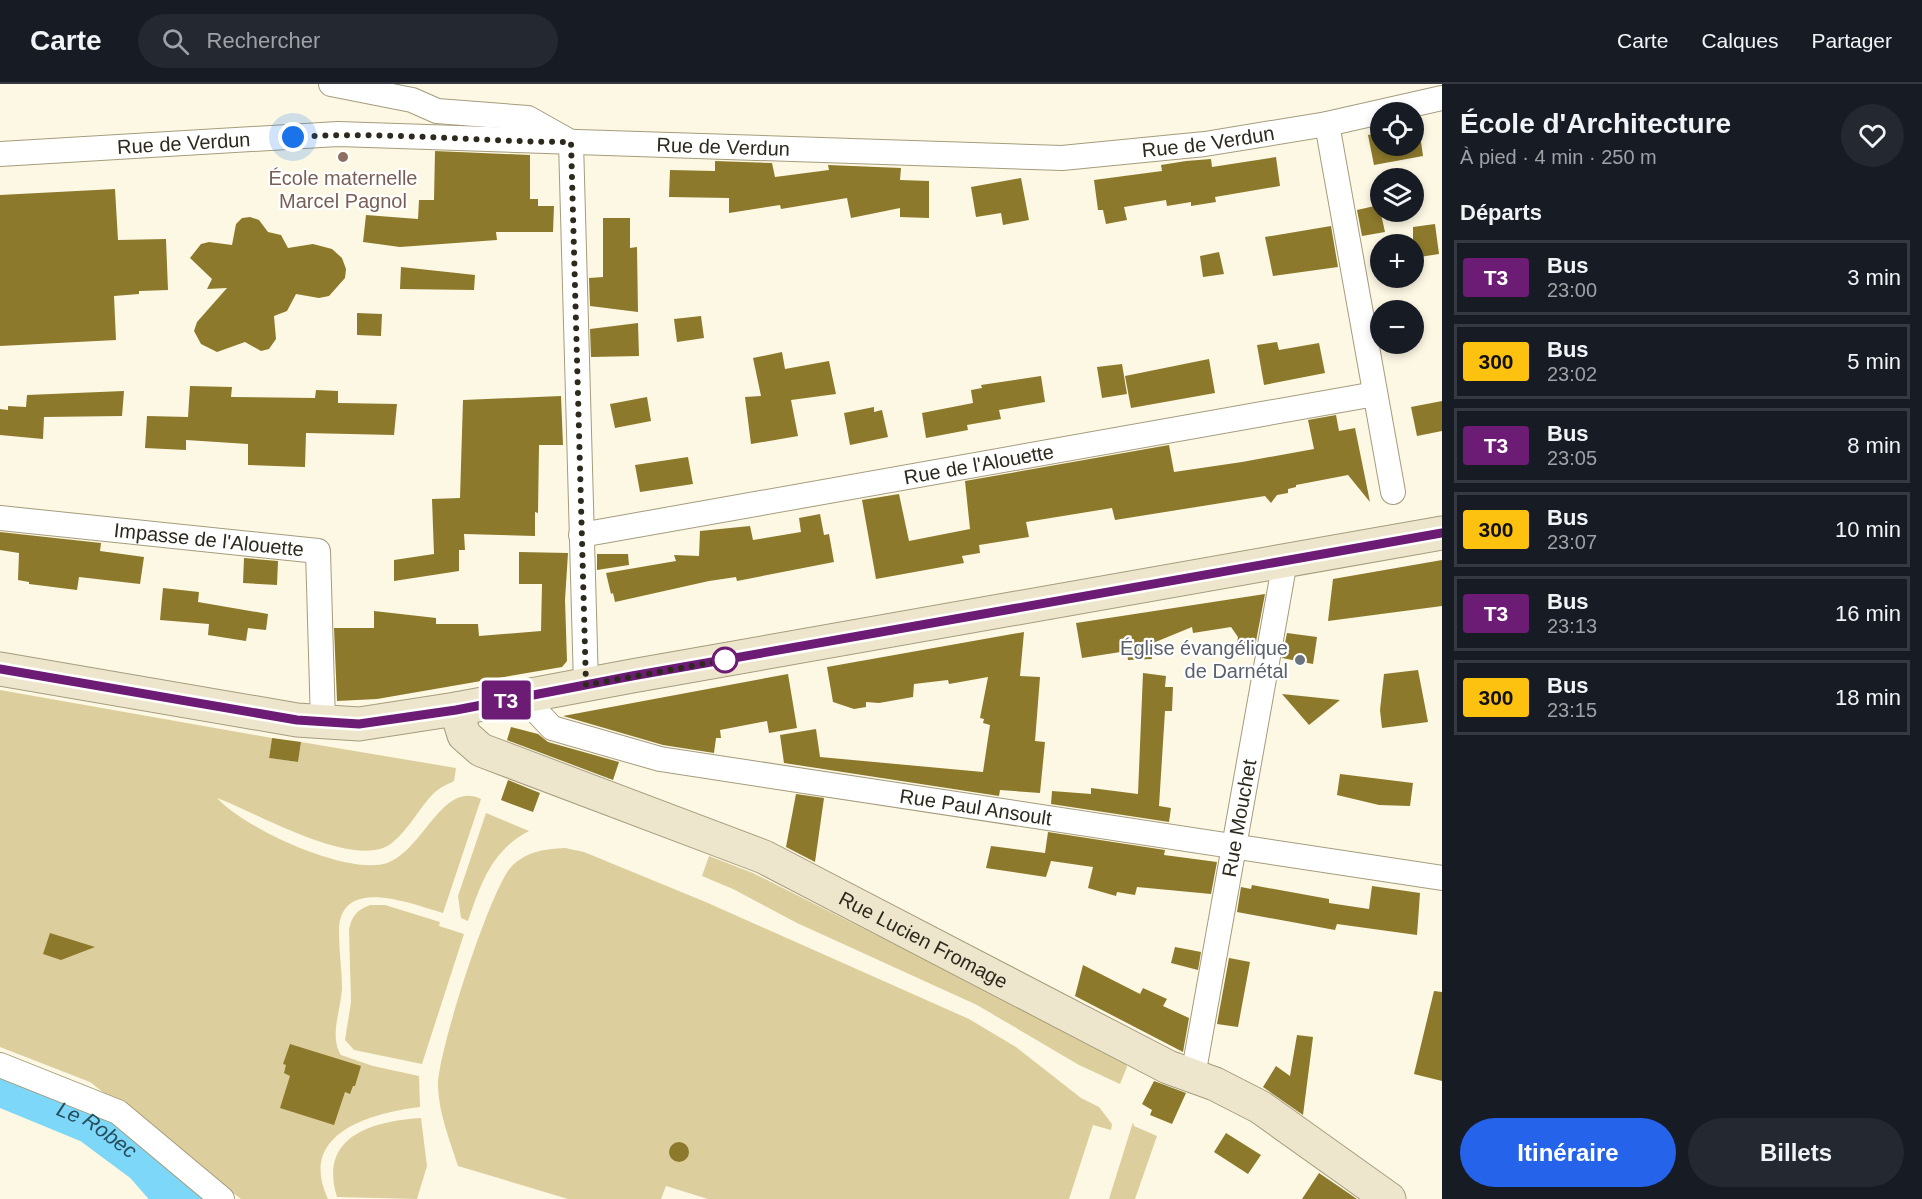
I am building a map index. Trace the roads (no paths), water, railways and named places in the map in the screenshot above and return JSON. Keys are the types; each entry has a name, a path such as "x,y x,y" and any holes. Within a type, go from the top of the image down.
{"street":[{"path":"332,84 412,100 437,111 528,118 571,142 586,685"},
{"name":"Rue de Verdun","path":"0,154 338,134 1062,158 1205,144 1327,124 1442,98"},
{"path":"437,111 438,136"},
{"path":"1327,124 1393,492"},
{"name":"Rue de l'Alouette","path":"581,536 1375,394"},
{"name":"Impasse de l'Alouette","path":"0,518 318,551 323,723"},
{"path":"0,669 323,723 359,724 456,710 1442,533"},
{"name":"Rue Mouchet","path":"1192,1076 1285,561"},
{"name":"Rue Paul Ansoult","path":"530,696 538,713 552,728 660,759 1442,878"},
{"name":"Rue Lucien Fromage","path":"456,710 459,725 469,741 496,758 764,857 1168,1067 1237,1094 1260,1107 1389,1199"},
{"path":"0,1065 118,1112 222,1199"}],"waterway":[{"name":"Le Robec","path":"0,1083 92,1121 146,1161 179,1199"}],"place":[{"name":"École maternelle Marcel Pagnol","path":"343,157"},
{"name":"Église évangélique de Darnétal","path":"1300,660"}]}
